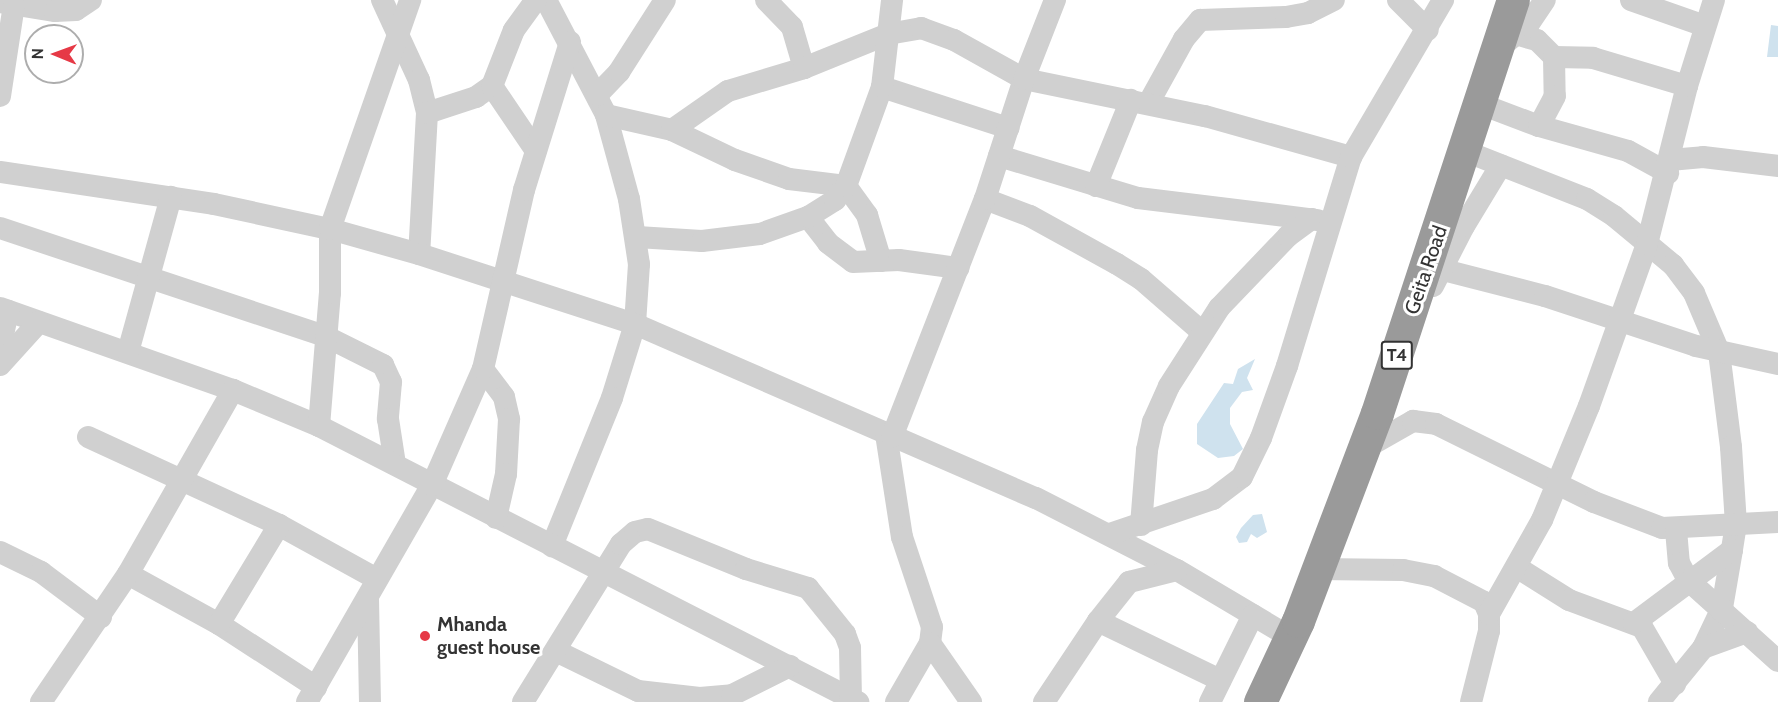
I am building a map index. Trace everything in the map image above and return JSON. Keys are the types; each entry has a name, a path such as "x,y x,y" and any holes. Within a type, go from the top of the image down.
{"highway":[{"name":"Geita Road","path":"1260,702 1323,569 1434,268 1478,103 1502,49 1513,0"}],"street":[{"path":"0,96 7,4 76,10 91,0"},
{"path":"382,0 419,80 427,113 419,254"},
{"path":"319,426 327,337 330,229 410,0"},
{"path":"427,113 476,97 492,86 501,70 514,30 536,0"},
{"path":"546,0 601,105 638,237 639,294 635,324 612,398 552,546"},
{"path":"601,105 619,72 665,0"},
{"path":"766,0 792,27 804,68"},
{"path":"638,237 729,238 760,234 826,208 846,186 882,87 892,0"},
{"path":"897,702 930,643 929,611 902,537 889,435 949,274 985,199 1024,79 1055,0"},
{"path":"1096,186 1140,102 1184,39 1200,21 1252,9 1308,13 1334,0"},
{"path":"1398,0 1428,30"},
{"path":"1110,534 1213,499 1242,477 1261,438 1287,366 1320,220 1351,157 1428,30 1443,0"},
{"path":"1512,115 1502,49 1545,0"},
{"path":"1631,0 1705,26"},
{"path":"1471,702 1489,614 1518,568 1557,481 1588,406 1618,318 1647,244 1669,167 1687,86 1714,0"},
{"path":"672,130 728,91 804,68 888,34 910,28 933,30 1024,79 1269,131 1351,157"},
{"path":"1502,49 1537,40 1554,57 1602,60 1687,86"},
{"path":"128,574 219,624 312,695 432,485 483,369 506,281 524,190 570,42"},
{"path":"1539,126 1555,96 1554,57"},
{"path":"492,86 536,151"},
{"path":"882,87 1008,128"},
{"path":"1478,103 1539,126 1628,151 1669,167 1703,157 1778,166"},
{"path":"601,105 672,130 759,170 789,179 846,186 867,215 881,261"},
{"path":"1465,151 1587,199 1647,244 1673,265 1694,293 1719,352 1726,390 1736,524 1732,550 1722,608 1703,648 1659,702"},
{"path":"999,156 1096,186 1201,208 1320,220"},
{"path":"1489,614 1484,602 1468,590 1434,576 1402,570 1323,569 1376,442 1434,268 1501,165"},
{"path":"0,172 171,197 330,229 506,281 635,324 1036,498 1177,570 1290,638"},
{"path":"128,352 146,278 171,197"},
{"path":"985,199 1021,212 1117,264 1141,279 1202,332"},
{"path":"808,217 843,257 853,262 881,261 949,274"},
{"path":"1141,525 1153,422 1169,386 1202,332 1244,281 1320,220"},
{"path":"0,228 327,337 389,372 389,430 395,464"},
{"path":"1434,268 1618,318 1719,352 1778,364"},
{"path":"0,349 4,309 233,390 319,426 604,574 854,700"},
{"path":"0,365 39,322"},
{"path":"483,369 504,397 509,419 506,474 496,518"},
{"path":"41,702 101,617 128,574 233,390"},
{"path":"1376,442 1413,421 1436,424 1640,521 1676,530 1778,522"},
{"path":"88,437 279,525 373,589"},
{"path":"219,624 279,525"},
{"path":"523,702 621,544 635,532 648,529 746,569 808,588 845,634 850,648 854,700"},
{"path":"1676,530 1679,563 1688,580 1722,608 1778,661"},
{"path":"1634,623 1688,580 1732,550"},
{"path":"0,552 41,572 101,617"},
{"path":"1518,568 1569,600 1634,623 1650,637 1675,684"},
{"path":"1044,702 1098,621 1129,582 1177,570"},
{"path":"370,702 373,589"},
{"path":"1210,702 1253,615"},
{"path":"1098,621 1220,680"},
{"path":"1703,648 1747,632"},
{"path":"930,643 971,702"},
{"path":"556,651 638,691 700,698 732,699 790,666"}],"water":[{"path":"1771,25 1778,26 1778,57 1767,57"},
{"path":"1255,359 1247,378 1253,390 1242,392 1230,408 1230,424 1243,449 1234,456 1218,458 1197,444 1197,424 1224,383 1233,384 1238,369"},
{"path":"1262,514 1267,532 1257,538 1251,534 1247,542 1239,543 1236,537 1241,528 1253,515"}],"place":[{"name":"Mhanda guest house","path":"425,636"}]}
